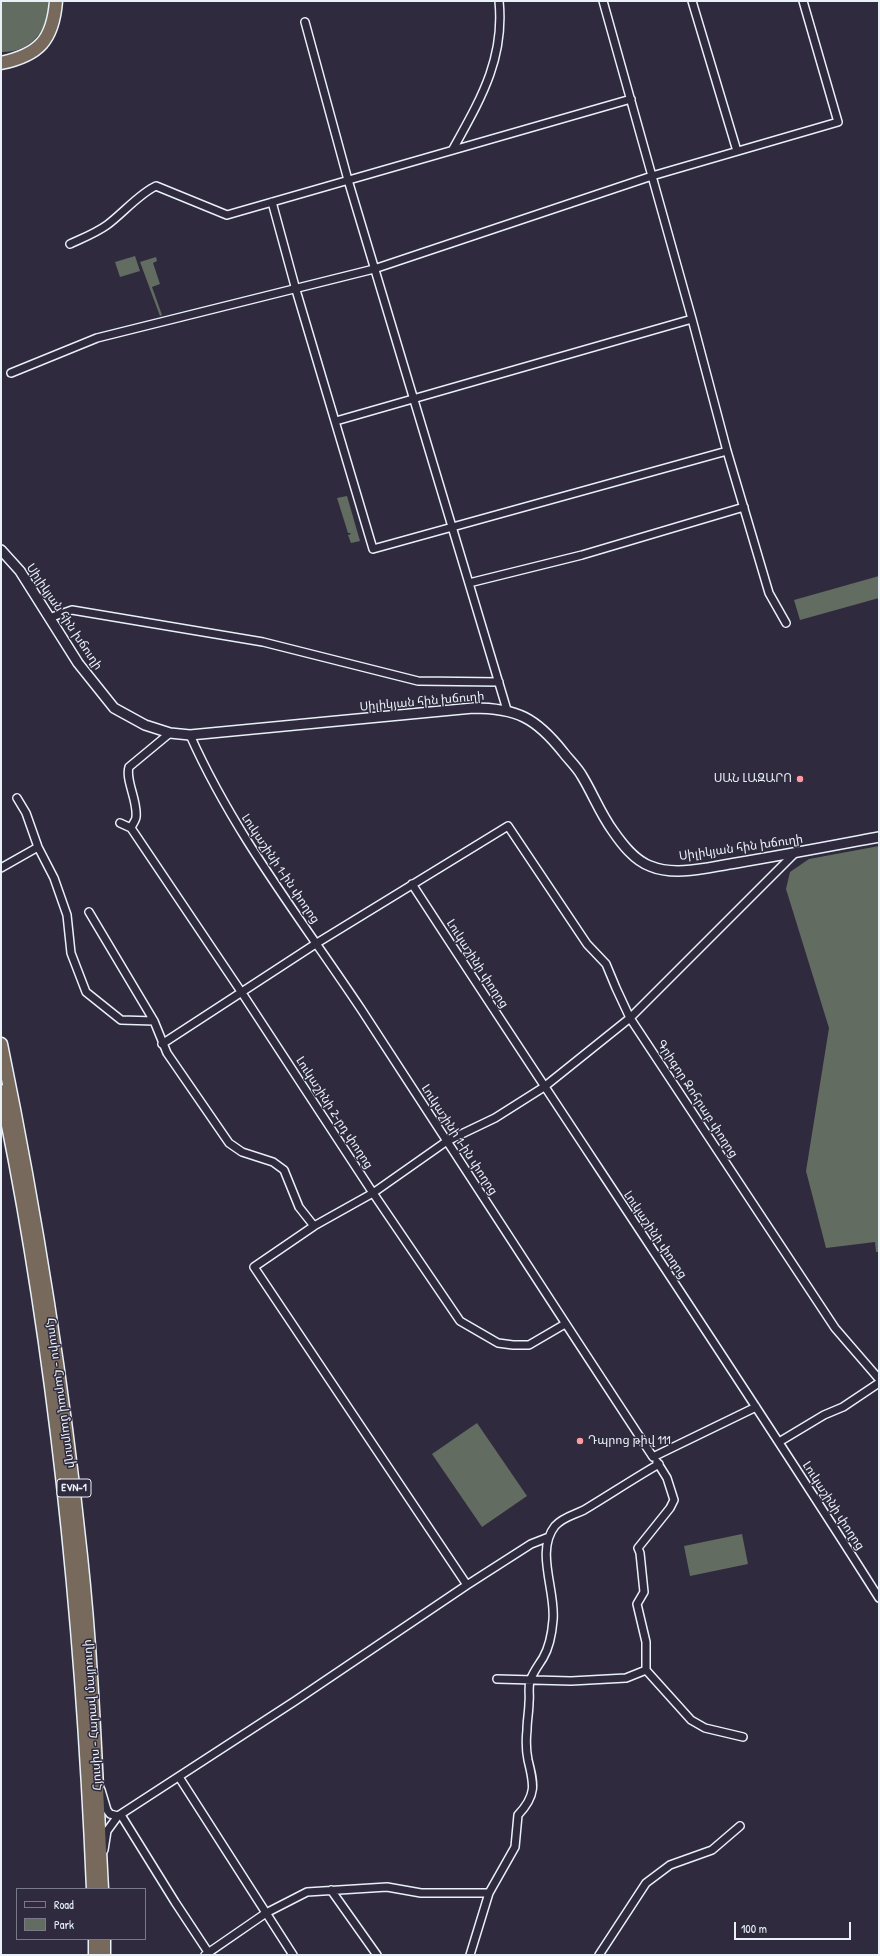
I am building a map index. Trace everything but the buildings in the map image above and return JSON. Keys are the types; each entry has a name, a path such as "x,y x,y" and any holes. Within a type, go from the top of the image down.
{"highway":[{"path":"1,63 15,60 35,51 50,33 54,21 56,1"},
{"path":"1,58 15,60"},
{"name":"Հյուսիս - Հարավ մայրուղի","path":"1,1044 24,1159 45,1282 70,1456 88,1632 98,1778 102,1888"},
{"name":"Հյուսիս - Հարավ մայրուղի","path":"1,1091 23,1209 45,1345 70,1538 84,1711 93,1888"},
{"path":"94,1940 95,1955"},
{"path":"104,1940 104,1955"}],"street":[{"path":"453,149 478,104 491,74 501,30 499,1"},
{"path":"603,1 632,99 727,451 769,593 786,623"},
{"path":"692,1 737,151"},
{"path":"11,373 96,338 296,290 374,269 652,176 838,122 803,1"},
{"path":"305,22 374,269 453,526 507,710"},
{"path":"70,244 106,226 136,202 147,190 156,186 227,214 632,99"},
{"path":"272,202 296,290 373,549 727,451"},
{"path":"336,421 692,319"},
{"path":"469,583 582,555 744,507"},
{"name":"Սիլիկյան հին խճուղի","path":"1,550 20,571 78,663 114,708 145,726 170,733 190,736 473,708 507,710 525,716 550,735 582,775 602,816 622,846 649,866 668,870 687,870 879,837"},
{"path":"49,618 72,610 263,642 418,681 499,682"},
{"path":"120,823 131,828 136,817 131,785 127,773 129,767 170,733"},
{"name":"Լուկաշինի 1-ին փողոց","path":"190,736 207,775 248,845 317,943 667,1478 674,1500 670,1508 638,1548 644,1592 637,1604 646,1642 646,1670"},
{"path":"17,798 26,813 38,847 54,878 67,915 71,953 86,992 121,1020 154,1021"},
{"name":"Գրիգոր Զոհրաբ փողոց","path":"412,884 508,826 587,944 606,964 630,1018 835,1328 879,1379"},
{"name":"Լուկաշինի 2-րդ փողոց","path":"131,828 242,993 373,1193 460,1321 498,1343 513,1345 529,1345 565,1324"},
{"path":"1,868 38,847"},
{"path":"467,1585 254,1267 314,1226 373,1193 447,1141 496,1118 544,1087 630,1018 796,852"},
{"path":"162,1044 317,943 412,884"},
{"name":"Լուկաշինի փողոց","path":"412,884 544,1087 779,1442 879,1598"},
{"path":"89,912 154,1021 162,1044 229,1143 242,1152 273,1162 284,1170 299,1207 314,1226"},
{"path":"779,1442 824,1415 843,1407 879,1379"},
{"path":"653,1457 756,1407"},
{"path":"470,1955 489,1893 515,1847 518,1815 527,1805 532,1789 533,1777 528,1759 526,1737 530,1681 535,1668 543,1659 549,1644 554,1607 547,1568 549,1537 555,1526 562,1520 584,1510 659,1464"},
{"path":"101,1865 107,1831 120,1815 467,1585 531,1544 549,1537"},
{"path":"497,1679 530,1681 626,1678 646,1670 691,1720 705,1728 743,1737"},
{"path":"179,1777 293,1955"},
{"path":"98,1778 107,1810 110,1814 120,1815"},
{"path":"120,1815 175,1902 205,1954 266,1913 307,1892 387,1887 421,1893 489,1893"},
{"path":"599,1955 646,1882 670,1865 712,1850 740,1826"},
{"path":"331,1890 377,1955"}],"green space":[{"path":"1,1 48,1 46,21 42,30 30,44 12,51 1,52"},
{"path":"135,256 140,271 120,277 115,262"},
{"path":"156,257 157,261 153,263 160,284 152,287 162,315 160,316 140,262"},
{"path":"347,496 360,541 351,543 348,535 351,534 348,533 337,498"},
{"path":"879,576 879,598 800,620 794,600"},
{"path":"879,846 879,1252 876,1252 875,1242 826,1248 806,1171 829,1028 786,889 790,872 809,859"},
{"path":"477,1423 527,1496 482,1527 432,1454"},
{"path":"742,1534 748,1564 690,1576 684,1546"}],"place":[{"name":"ՍԱՆ ԼԱԶԱՐՈ","path":"800,779"},
{"name":"Դպրոց թիվ 111","path":"580,1441"}]}
